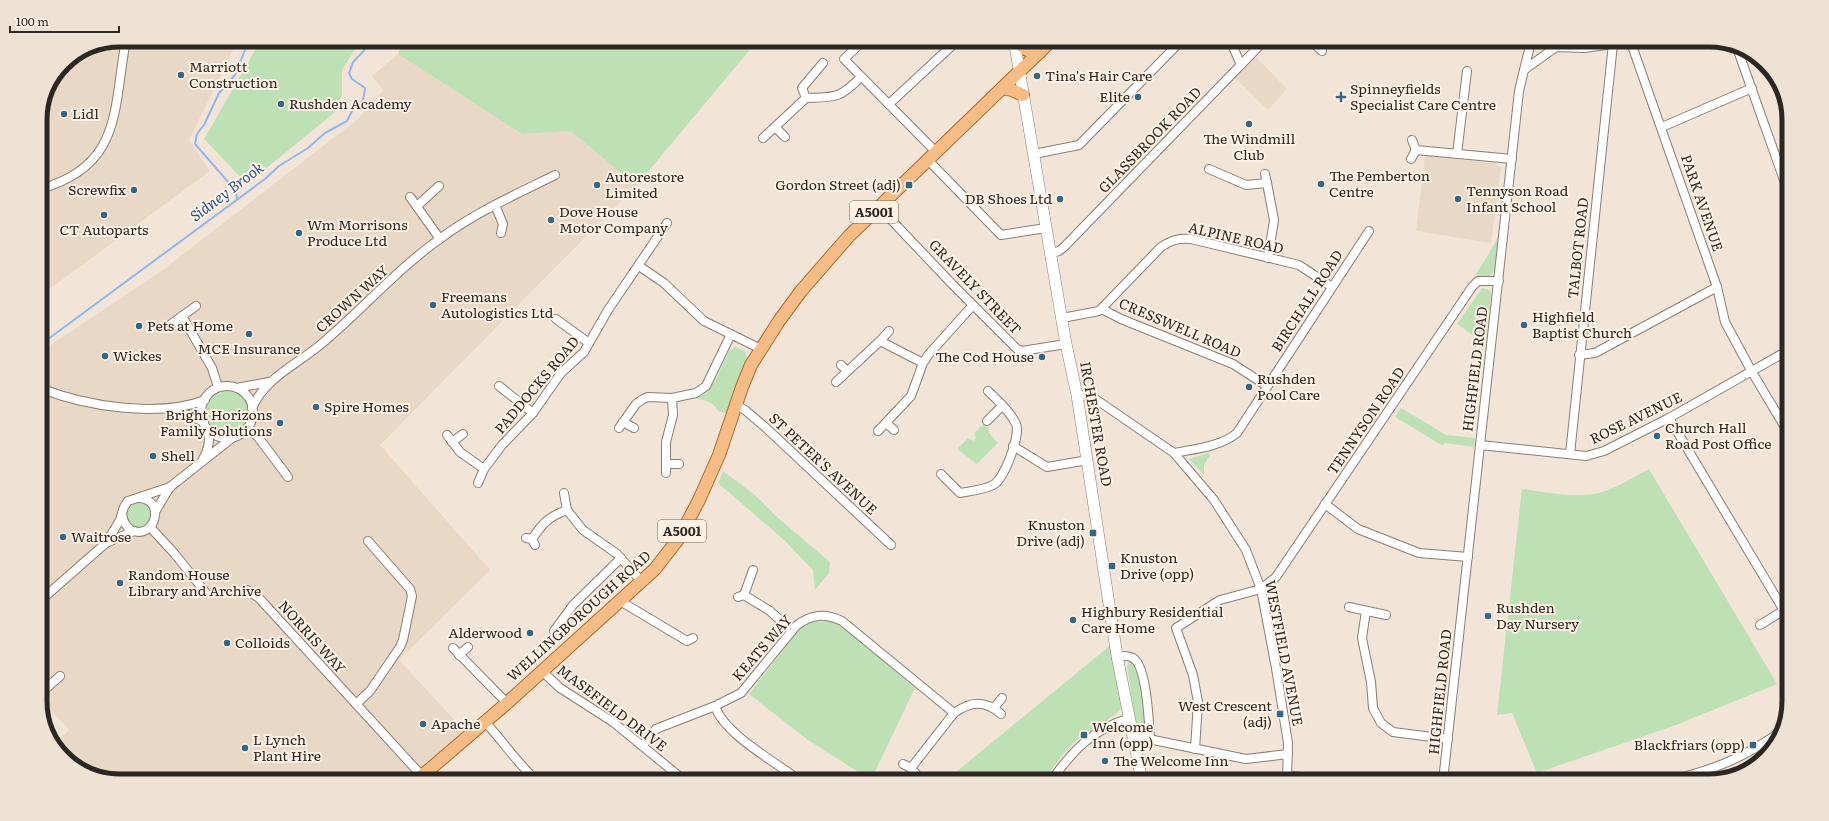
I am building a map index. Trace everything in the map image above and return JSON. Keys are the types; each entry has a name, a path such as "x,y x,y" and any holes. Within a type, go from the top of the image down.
{"main road":[{"name":"IRCHESTER ROAD","path":"1015,47 1066,344 1077,395 1088,460 1117,656 1141,774"},
{"path":"1023,47 1027,50 1040,52"},
{"name":"WELLINGBOROUGH ROAD","path":"424,774 507,703 641,582 665,557 688,520 719,455 747,375 761,349 786,311 814,275 879,207 1045,47"},
{"path":"1002,88 1012,90 1023,95"}],"street":[{"path":"47,186 65,180 82,169 91,162 105,143 112,125 119,95 125,47"},
{"path":"857,47 844,59 889,104 1001,236 1046,228"},
{"path":"889,104 950,47"},
{"path":"1034,154 1080,145 1175,47"},
{"path":"1233,47 1241,65"},
{"name":"GLASSBROOK ROAD","path":"1051,253 1059,251 1064,247 1258,47"},
{"path":"1318,47 1322,51"},
{"name":"HIGHFIELD ROAD","path":"1444,774 1519,91 1529,47"},
{"path":"1524,70 1556,47 1591,47"},
{"name":"TALBOT ROAD","path":"1570,454 1579,355 1613,47"},
{"name":"PARK AVENUE","path":"1633,47 1662,127 1717,287 1725,322 1752,372 1782,422"},
{"path":"1739,54 1782,174"},
{"path":"806,98 802,88 823,63"},
{"path":"1457,154 1467,71"},
{"path":"764,138 806,98 834,98 847,91 861,77"},
{"path":"1662,127 1752,88"},
{"path":"775,127 785,137"},
{"path":"1412,140 1416,150"},
{"path":"1416,150 1512,160"},
{"path":"1411,159 1416,150"},
{"path":"1209,169 1246,185 1267,183"},
{"path":"1265,174 1274,220 1268,258"},
{"name":"CROWN WAY","path":"252,408 269,382 321,345 409,264 440,239 495,205 555,175"},
{"path":"417,206 439,186"},
{"path":"410,197 440,239"},
{"path":"495,205 503,224 501,233"},
{"name":"GRAVELY STREET","path":"879,207 973,306 1019,350 1066,344"},
{"name":"PADDOCKS ROAD","path":"478,483 484,469 502,445 534,413 561,373 579,357 590,343 608,310 668,223"},
{"name":"BIRCHALL ROAD","path":"1174,453 1209,446 1237,433 1369,231"},
{"name":"ALPINE ROAD","path":"1062,318 1095,313 1102,308 1161,247 1174,240 1191,239 1299,266 1332,287"},
{"path":"639,266 664,283 704,322 761,349"},
{"name":"TENNYSON ROAD","path":"1261,589 1276,577 1472,287 1478,281 1499,281"},
{"path":"1579,355 1595,353 1717,287"},
{"path":"167,326 196,306"},
{"path":"878,431 911,396 923,363 929,354 973,306"},
{"name":"CRESSWELL ROAD","path":"1102,308 1120,319 1230,362 1267,386"},
{"path":"182,316 212,368 218,388"},
{"path":"556,319 590,343"},
{"path":"836,382 890,331"},
{"path":"634,428 621,425 636,404 643,399 648,397 672,398 696,393 706,386 731,334"},
{"path":"880,340 923,363"},
{"name":"ROSE AVENUE","path":"1480,445 1586,456 1604,451 1669,418 1782,354"},
{"path":"841,365 847,371"},
{"name":"CROWN WAY","path":"236,388 269,382"},
{"path":"499,386 534,413"},
{"path":"47,390 69,398 109,406 168,409 189,406 204,400 209,394 218,388 236,388 247,396 253,414 247,428 232,438 214,454 203,459 170,488 155,512"},
{"path":"941,474 960,493 993,485 1003,475 1013,446 1017,426 1002,406 988,391"},
{"name":"WESTFIELD AVENUE","path":"1077,395 1091,396 1174,453 1214,500 1246,550 1261,589 1276,668 1288,754 1288,774"},
{"path":"672,398 673,415 666,442 666,469 679,464"},
{"path":"203,459 209,449 210,439 202,410 204,400"},
{"name":"ST PETER'S AVENUE","path":"736,405 765,427 891,545"},
{"path":"987,421 1002,406"},
{"path":"168,409 188,415 206,425 218,436 232,438"},
{"path":"1669,418 1782,602"},
{"path":"886,423 894,430"},
{"path":"247,428 258,437 288,478"},
{"path":"463,434 450,438 466,457 484,469"},
{"path":"1013,446 1047,467 1088,460"},
{"path":"106,543 128,501 170,488"},
{"path":"564,494 568,510 583,530 621,558 641,582"},
{"path":"47,595 106,543 134,531 142,531 150,527 156,517 155,512 149,501 140,498"},
{"path":"1325,504 1358,528 1419,553 1468,557"},
{"path":"531,541 544,521 554,515 568,510"},
{"path":"122,514 125,525 134,531"},
{"path":"150,527 174,553 206,594"},
{"path":"356,704 370,691 400,647 412,596 410,589 368,541"},
{"path":"554,631 570,603 621,558"},
{"path":"754,570 741,596 770,611 792,631"},
{"path":"1195,749 1198,702 1193,675 1176,628 1220,600 1261,589"},
{"name":"NORRIS WAY","path":"247,590 259,598 356,704 416,774"},
{"path":"620,601 687,641 693,638"},
{"path":"1349,607 1366,612 1386,615"},
{"path":"1760,625 1782,611"},
{"path":"1366,612 1362,638 1373,708 1376,716 1387,729 1393,732 1448,739"},
{"name":"KEATS WAY","path":"642,746 656,729 715,706 741,693 792,631 804,620 813,616 832,617 842,621 954,713"},
{"path":"459,655 468,647"},
{"path":"453,648 507,703"},
{"path":"1117,656 1132,657 1136,661 1142,676 1147,696 1150,740"},
{"name":"MASEFIELD DRIVE","path":"542,671 560,688 608,719 676,774"},
{"path":"47,688 60,676"},
{"path":"994,708 1002,698"},
{"path":"911,768 954,713 971,703 984,703 994,708 1001,714"},
{"path":"715,706 720,718 736,734 789,774"},
{"path":"1056,774 1067,758 1086,740 1115,723 1130,718"},
{"path":"485,722 514,758 530,774"},
{"path":"1134,736 1250,759 1288,754"},
{"path":"1694,774 1718,768 1751,751 1772,737"},
{"path":"903,764 911,768 915,774"}],"shaded area":[{"path":"120,47 235,47 189,140 210,171 47,291 48,106 54,88 59,79 79,59 101,49"},
{"path":"398,54 522,134 571,131 636,186 380,445 490,570 399,660 464,730 415,774 120,774 101,772 75,759 62,746 58,740 69,730 47,706 47,347 156,275 358,119 383,90 372,76","holes":["138,503 145,505 130,523 127,515"]},
{"path":"1256,57 1287,89 1268,110 1235,78"},
{"name":"Tennyson Road Infant School","path":"1425,156 1495,163 1501,168 1491,243 1416,231"}],"green space":[{"name":"Rushden Academy","path":"257,47 357,47 342,70 342,95 334,113 247,184 204,139"},
{"path":"400,47 752,47 636,186 571,131 522,134 398,54"},
{"path":"1499,235 1495,271 1489,276 1478,276 1476,274"},
{"path":"1482,288 1489,290 1491,293 1486,342 1484,343 1457,324"},
{"path":"735,347 745,351 748,358 735,387 728,414 718,411 714,405 709,402 696,399 705,393 715,381 729,351"},
{"path":"227,391 242,397 248,412 242,427 227,433 212,427 206,412 212,397"},
{"path":"1401,408 1446,435 1475,438 1474,447 1444,443 1443,446 1395,417"},
{"path":"985,424 989,428 989,433 998,443 977,464 957,449 968,438 974,441 976,438 974,434"},
{"path":"1208,453 1210,455 1204,465 1204,475 1189,459"},
{"path":"1649,469 1777,684 1676,725 1537,773 1512,713 1497,715 1522,489 1573,495 1593,494 1626,482"},
{"path":"723,471 755,495 778,518 830,562 829,573 815,590 813,570 784,540 718,483"},
{"path":"139,503 144,504 150,510 150,520 144,526 139,527 134,526 128,520 127,515 128,510 134,504"},
{"path":"829,621 841,625 915,688 874,774 862,774 808,740 749,694 798,631 812,622"},
{"path":"1112,644 1123,705 1119,711 1109,719 1079,738 1060,758 1049,774 954,774"},
{"path":"1129,662 1135,664 1142,686 1146,731 1144,733 1138,730 1136,724 1127,667"}],"waterway":[{"path":"237,199 236,191 195,144 197,134 204,125 219,93 235,75 246,47"},
{"name":"Sidney Brook","path":"47,340 265,179 279,166 308,148 325,133 347,121 353,109 362,101 365,88 352,79 349,73 353,62 366,47"}],"place":[{"name":"Marriott Construction","path":"181,75"},
{"name":"Tina's Hair Care","path":"1037,76"},
{"name":"Elite","path":"1138,97"},
{"name":"Spinneyfields Specialist Care Centre","path":"1341,97"},
{"name":"Rushden Academy","path":"281,104"},
{"name":"Lidl","path":"64,114"},
{"name":"The Windmill Club","path":"1249,124"},
{"name":"The Pemberton Centre","path":"1321,184"},
{"name":"Autorestore Limited","path":"597,185"},
{"name":"Gordon Street (adj)","path":"909,185"},
{"name":"Screwfix","path":"134,190"},
{"name":"DB Shoes Ltd","path":"1060,199"},
{"name":"Tennyson Road Infant School","path":"1458,199"},
{"name":"CT Autoparts","path":"104,215"},
{"name":"Dove House Motor Company","path":"551,220"},
{"name":"Wm Morrisons Produce Ltd","path":"299,233"},
{"name":"Freemans Autologistics Ltd","path":"433,305"},
{"name":"Highfield Baptist Church","path":"1524,325"},
{"name":"Pets at Home","path":"139,326"},
{"name":"MCE Insurance","path":"249,334"},
{"name":"Wickes","path":"105,356"},
{"name":"The Cod House","path":"1042,357"},
{"name":"Rushden Pool Care","path":"1249,387"},
{"name":"Spire Homes","path":"316,407"},
{"name":"Bright Horizons Family Solutions","path":"280,423"},
{"name":"Church Hall Road Post Office","path":"1657,436"},
{"name":"Shell","path":"153,456"},
{"name":"Knuston Drive (adj)","path":"1093,533"},
{"name":"Waitrose","path":"63,537"},
{"name":"Knuston Drive (opp)","path":"1112,566"},
{"name":"Random House Library and Archive","path":"120,583"},
{"name":"Rushden Day Nursery","path":"1488,616"},
{"name":"Highbury Residential Care Home","path":"1073,620"},
{"name":"Alderwood","path":"530,633"},
{"name":"Colloids","path":"227,643"},
{"name":"West Crescent (adj)","path":"1280,714"},
{"name":"Apache","path":"423,724"},
{"name":"Welcome Inn (opp)","path":"1084,735"},
{"name":"Blackfriars (opp)","path":"1753,745"},
{"name":"L Lynch Plant Hire","path":"245,748"},
{"name":"The Welcome Inn","path":"1105,761"}]}
